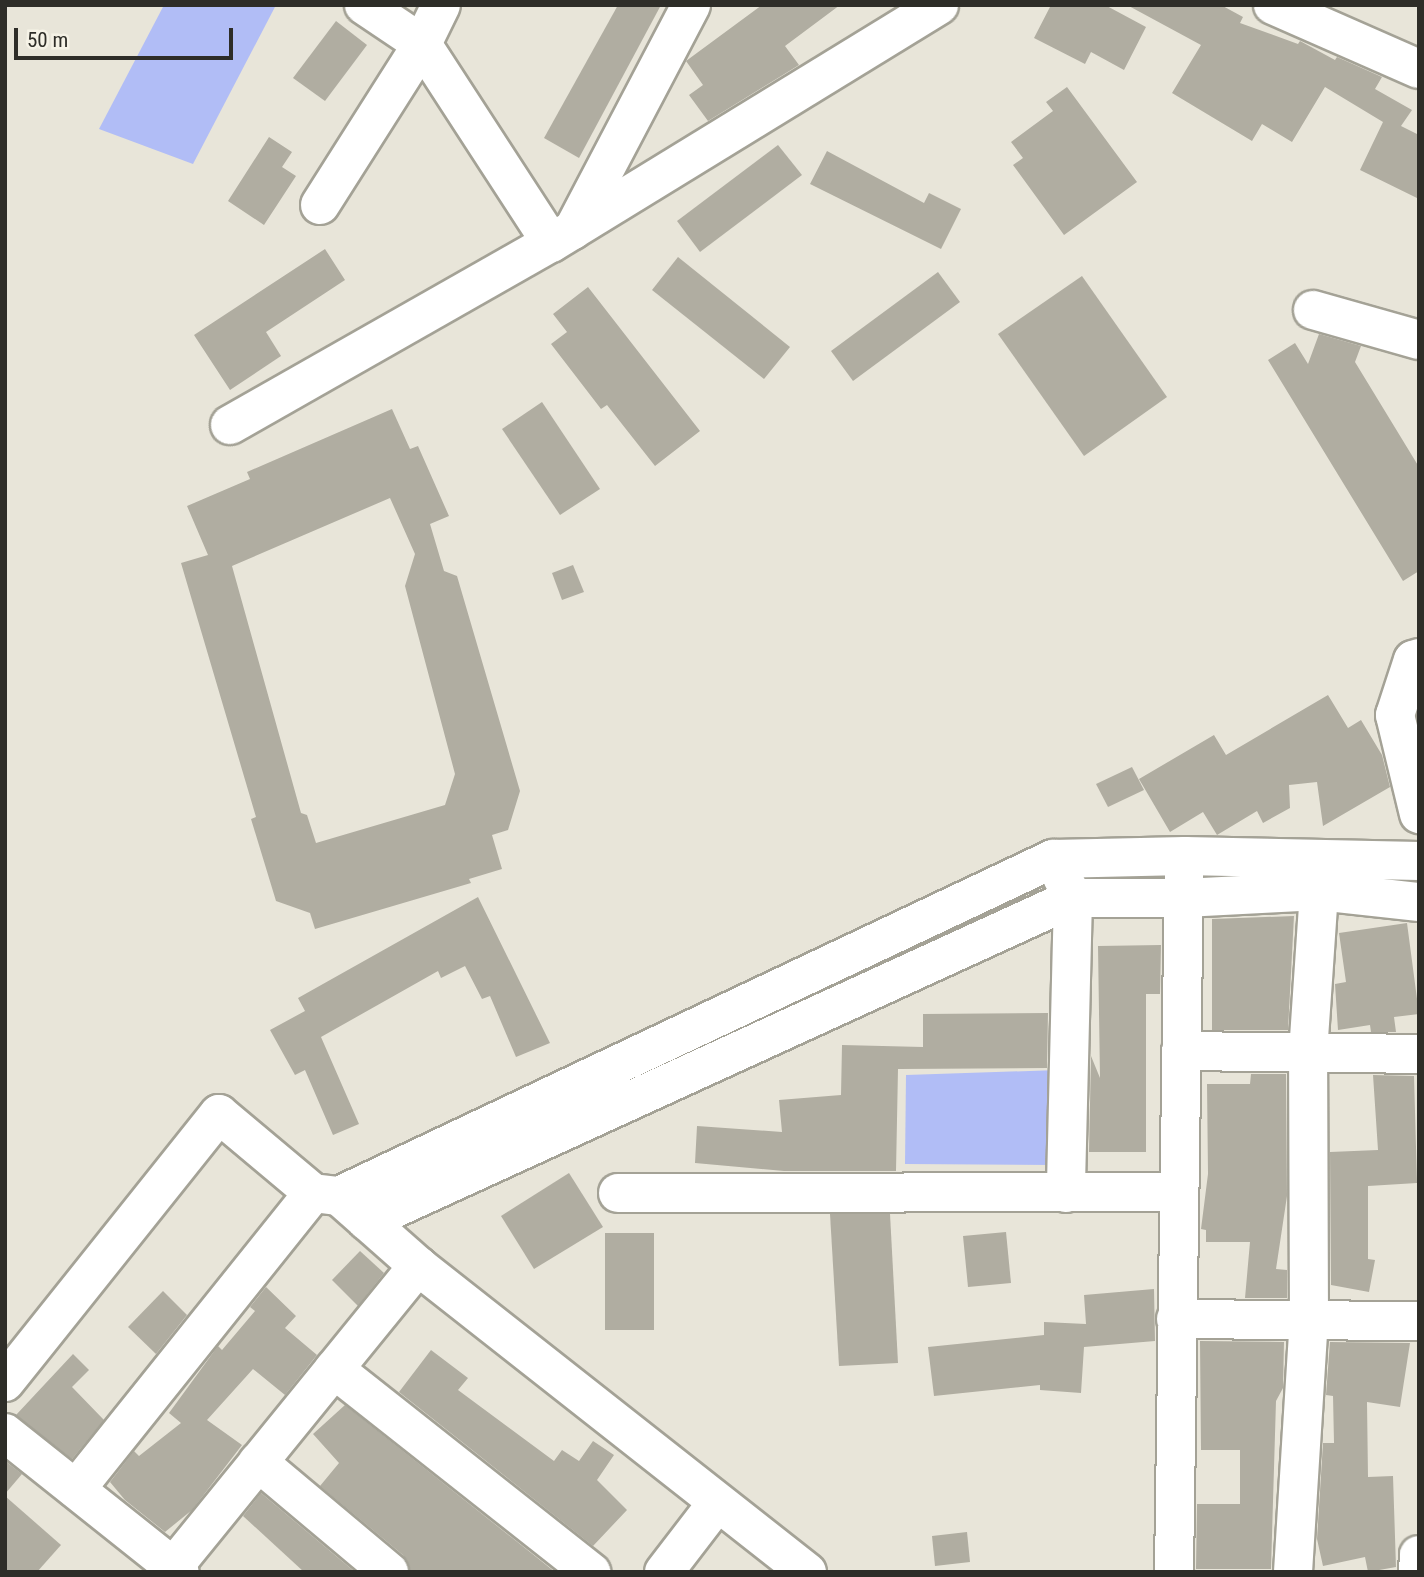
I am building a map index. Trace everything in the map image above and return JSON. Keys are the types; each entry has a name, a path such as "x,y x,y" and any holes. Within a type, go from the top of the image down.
{"street":[{"path":"364,5 422,44 562,237"},
{"path":"320,205 422,44 441,5"},
{"path":"562,237 691,5"},
{"path":"230,425 562,237 939,5"},
{"path":"1273,5 1419,69"},
{"path":"1313,310 1419,340"},
{"path":"1419,657 1413,660 1395,715 1419,814"},
{"path":"1174,1572 1185,856"},
{"path":"76,1489 326,1195 1053,859 1185,856 1419,861"},
{"path":"1053,859 1073,898 1066,1192"},
{"path":"1293,1572 1309,1320 1308,1053 1319,891"},
{"path":"367,1221 1073,898 1184,898 1319,891 1419,902"},
{"path":"1181,1051 1419,1054"},
{"path":"5,1382 219,1114 326,1195 367,1221 418,1266 807,1572"},
{"path":"618,1193 1178,1192"},
{"path":"5,1433 177,1569 258,1462 418,1266"},
{"path":"1176,1319 1419,1321"},
{"path":"334,1369 591,1572"},
{"path":"258,1462 388,1572"},
{"path":"664,1572 718,1503"},
{"path":"1418,1572 1419,1555"}],"shaded area":[{"path":"164,5 276,5 193,164 99,129"},
{"path":"1058,1070 1054,1165 905,1164 906,1075"}],"building":[{"path":"618,5 661,5 579,158 544,138"},
{"path":"762,5 840,5 785,46 799,65 708,121 689,95 703,85 686,61"},
{"path":"1051,5 1105,5 1146,27 1124,70 1091,52 1085,64 1034,38"},
{"path":"1127,5 1221,5 1243,17 1240,23 1298,44 1300,41 1335,60 1337,57 1382,77 1375,89 1412,110 1401,126 1419,135 1419,199 1360,170 1383,122 1325,87 1292,142 1262,124 1252,141 1172,93 1201,45"},
{"path":"336,21 367,45 325,101 293,78"},
{"path":"1067,87 1137,182 1064,235 1013,165 1023,158 1011,142 1053,111 1046,102"},
{"path":"269,137 292,152 282,167 296,176 264,225 228,201"},
{"path":"778,145 802,175 700,252 677,221"},
{"path":"827,151 924,203 929,193 961,209 941,249 810,184"},
{"path":"325,249 345,280 266,332 281,356 230,390 194,335"},
{"path":"678,257 790,347 764,379 652,290"},
{"path":"938,272 960,302 853,381 831,351"},
{"path":"1082,276 1167,397 1084,456 998,334"},
{"path":"588,287 700,431 655,466 607,405 601,409 551,344 567,332 553,314"},
{"path":"1319,334 1361,346 1355,362 1419,467 1419,571 1403,581 1268,360 1295,343 1308,364"},
{"path":"542,402 600,489 560,515 502,429"},
{"path":"392,409 410,449 418,446 449,516 430,524 444,571 457,576 520,791 508,830 492,835 502,869 469,879 471,883 315,929 310,913 276,901 251,819 256,817 181,563 208,555 187,506 250,479 247,472","holes":["390,498 415,554 405,586 455,774 445,805 316,843 307,815 301,813 232,566"]},
{"path":"573,565 584,592 562,600 552,573"},
{"path":"1328,695 1348,728 1361,720 1382,755 1390,787 1323,826 1317,782 1289,785 1290,808 1263,823 1257,811 1217,835 1203,812 1170,832 1139,779 1214,735 1226,755"},
{"path":"1132,767 1144,790 1108,807 1096,784"},
{"path":"478,897 550,1043 516,1057 490,996 482,999 465,966 441,978 438,971 321,1037 359,1124 333,1135 305,1070 295,1075 270,1030 305,1011 298,998"},
{"path":"1294,916 1288,1030 1212,1030 1212,919"},
{"path":"1407,923 1419,1014 1394,1017 1396,1032 1371,1032 1370,1025 1338,1030 1335,984 1346,982 1339,933"},
{"path":"1161,945 1160,994 1146,994 1146,1152 1089,1152 1091,1056 1100,1078 1098,946"},
{"path":"1048,1013 1047,1068 898,1069 896,1171 784,1171 695,1163 697,1126 782,1132 779,1100 841,1095 842,1045 923,1047 923,1014"},
{"path":"1251,1074 1286,1074 1287,1196 1276,1269 1287,1270 1287,1298 1245,1298 1250,1242 1206,1242 1206,1230 1201,1229 1208,1174 1207,1084 1250,1084"},
{"path":"1373,1075 1414,1076 1417,1183 1368,1186 1368,1259 1375,1260 1369,1292 1331,1285 1330,1152 1378,1150"},
{"path":"569,1173 603,1227 534,1269 501,1216"},
{"path":"830,1214 890,1214 898,1363 839,1366"},
{"path":"1006,1232 1011,1283 968,1287 963,1236"},
{"path":"605,1233 654,1233 654,1330 605,1330"},
{"path":"360,1251 384,1273 358,1306 332,1280"},
{"path":"266,1287 296,1316 285,1328 317,1355 285,1395 253,1369 207,1420 242,1445 192,1510 165,1532 125,1500 110,1482 134,1451 139,1456 181,1423 169,1413 218,1346 222,1350 255,1311 250,1307"},
{"path":"1154,1289 1155,1341 1084,1347 1081,1393 1040,1390 1040,1385 934,1396 928,1347 1044,1335 1044,1322 1086,1324 1084,1295"},
{"path":"163,1291 187,1315 156,1354 128,1327"},
{"path":"1200,1341 1284,1342 1283,1388 1276,1401 1271,1569 1196,1569 1197,1504 1240,1504 1240,1450 1201,1450"},
{"path":"1330,1342 1410,1343 1400,1407 1367,1402 1368,1477 1393,1476 1396,1567 1368,1572 1365,1557 1323,1566 1317,1539 1323,1443 1334,1443 1333,1396 1326,1395"},
{"path":"431,1350 468,1378 458,1390 554,1461 562,1450 579,1461 593,1441 614,1455 597,1480 627,1510 593,1546 399,1392"},
{"path":"73,1354 89,1370 72,1387 104,1420 72,1459 16,1415"},
{"path":"345,1405 555,1572 410,1572 403,1555 320,1486 339,1463 313,1434"},
{"path":"5,1461 22,1474 5,1494"},
{"path":"261,1493 355,1572 304,1572 243,1516"},
{"path":"5,1496 61,1545 37,1572 5,1572"},
{"path":"967,1532 970,1562 935,1566 932,1536"}]}
